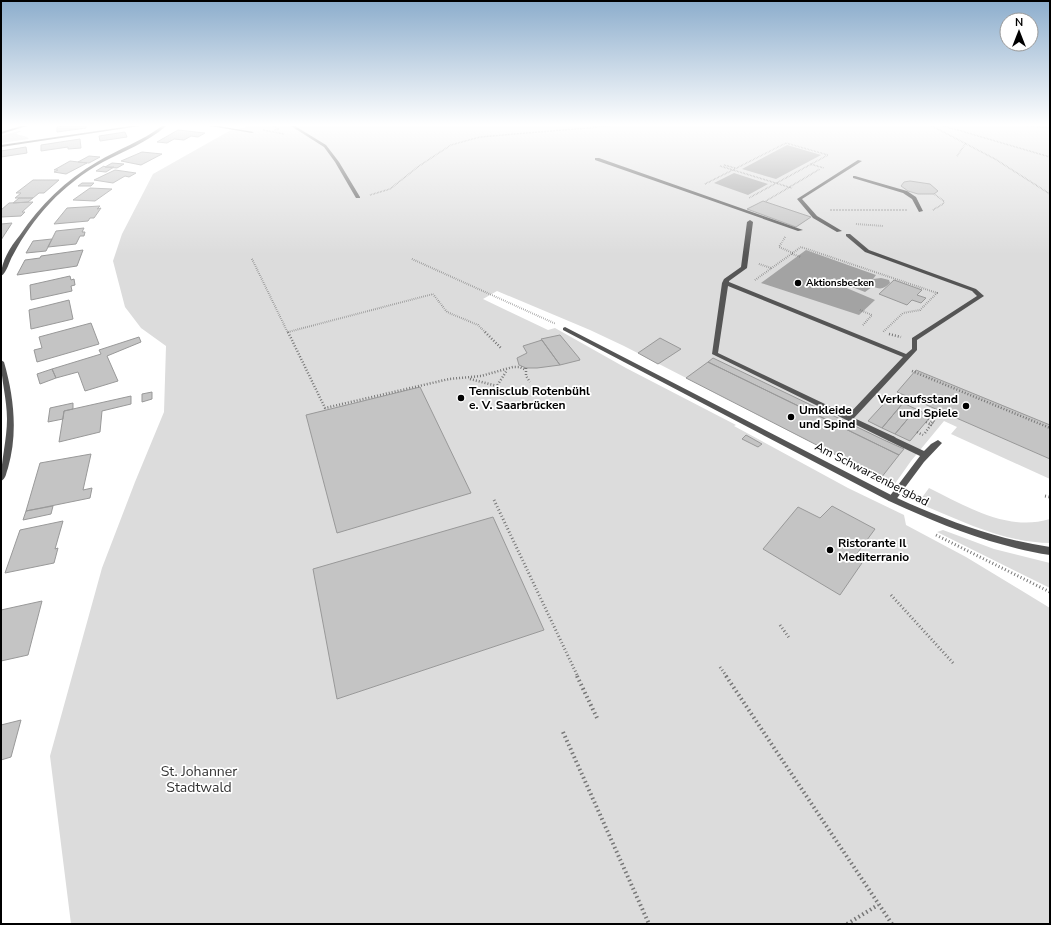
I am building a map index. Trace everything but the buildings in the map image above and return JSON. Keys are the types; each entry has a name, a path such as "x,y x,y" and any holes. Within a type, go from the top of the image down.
{"street":[{"path":"1,274 23,232 36,214 53,197 90,169"},
{"path":"341,169 358,197"},
{"path":"627,169 800,230"},
{"path":"839,231 815,217 799,199 847,169"},
{"path":"855,177 905,192 914,198 921,210"},
{"path":"750,222 744,268 726,280 725,283 715,354 926,455"},
{"path":"848,235 867,250 879,256 974,290 981,296 914,339 915,349 849,418"},
{"path":"725,283 908,357"},
{"name":"Am Schwarzenbergbad","path":"565,329 892,499 948,524 996,540 1023,548 1050,551"},
{"path":"1,362 11,403 11,431 8,458 1,478"},
{"path":"892,499 934,444 938,443"}],"path":[{"path":"358,197 390,189 415,169"},
{"path":"738,207 751,200 749,199 802,169"},
{"path":"766,201 821,169"},
{"path":"1012,169 1050,194"},
{"path":"711,186 705,184 732,170 790,187"},
{"path":"781,177 785,178"},
{"path":"930,211 943,204 944,201 934,194"},
{"path":"743,196 749,199"},
{"path":"809,210 921,210"},
{"path":"751,283 801,247 844,260 937,293 920,310 903,313 883,333"},
{"path":"782,250 801,257"},
{"path":"252,259 325,408 430,382 467,378 508,369 526,369 526,376 530,382"},
{"path":"412,259 507,301 565,329"},
{"path":"757,263 771,268"},
{"path":"760,269 766,272"},
{"path":"288,332 433,294 447,312 478,325 501,348"},
{"path":"860,310 872,315 862,325 870,328"},
{"path":"877,331 883,333 890,339"},
{"path":"894,334 903,338"},
{"path":"497,386 508,369"},
{"path":"914,372 1050,428"},
{"path":"467,378 497,386 500,390"},
{"path":"921,438 934,422 927,421"},
{"path":"917,432 923,435"},
{"path":"1045,496 1050,497"},
{"path":"494,500 597,718"},
{"path":"925,514 929,529 939,538 1050,592"},
{"path":"890,595 954,664"},
{"path":"780,625 790,639"},
{"path":"720,667 892,924"},
{"path":"563,732 649,924"},
{"path":"847,924 878,905"}],"green space":[{"name":"St. Johanner Stadtwald","path":"162,169 1050,169 1050,479 951,434 957,427 944,421 911,461 894,485 590,330 497,291 483,299 548,330 555,328 626,368 736,425 734,426 848,488 904,515 906,525 966,557 1050,608 1050,924 71,924 50,756 102,568 164,412 166,346 141,328 125,307 113,261 122,234 153,174"},
{"path":"929,488 972,509 1003,520 1034,522 1050,519 1050,543 1033,542 999,535 918,503"},
{"path":"943,530 994,549 1050,563 1050,588 937,532"}],"shaded area":[{"path":"743,169 794,169 776,179"},
{"path":"734,173 768,184 748,195 714,183"},
{"name":"Aktionsbecken","path":"806,250 876,275 873,279 881,278 889,280 890,283 884,288 877,288 872,286 869,281 868,284 872,287 865,292 834,280 836,279 834,278 830,281 875,300 859,315 761,283"}],"place":[{"name":"Aktionsbecken","path":"798,283"},
{"name":"Tennisclub Rotenbühl e. V. Saarbrücken","path":"461,398"},
{"name":"Verkaufsstand und Spiele","path":"966,406"},
{"name":"Umkleide und Spind","path":"791,417"},
{"name":"Ristorante Il Mediterranio","path":"830,550"}]}
